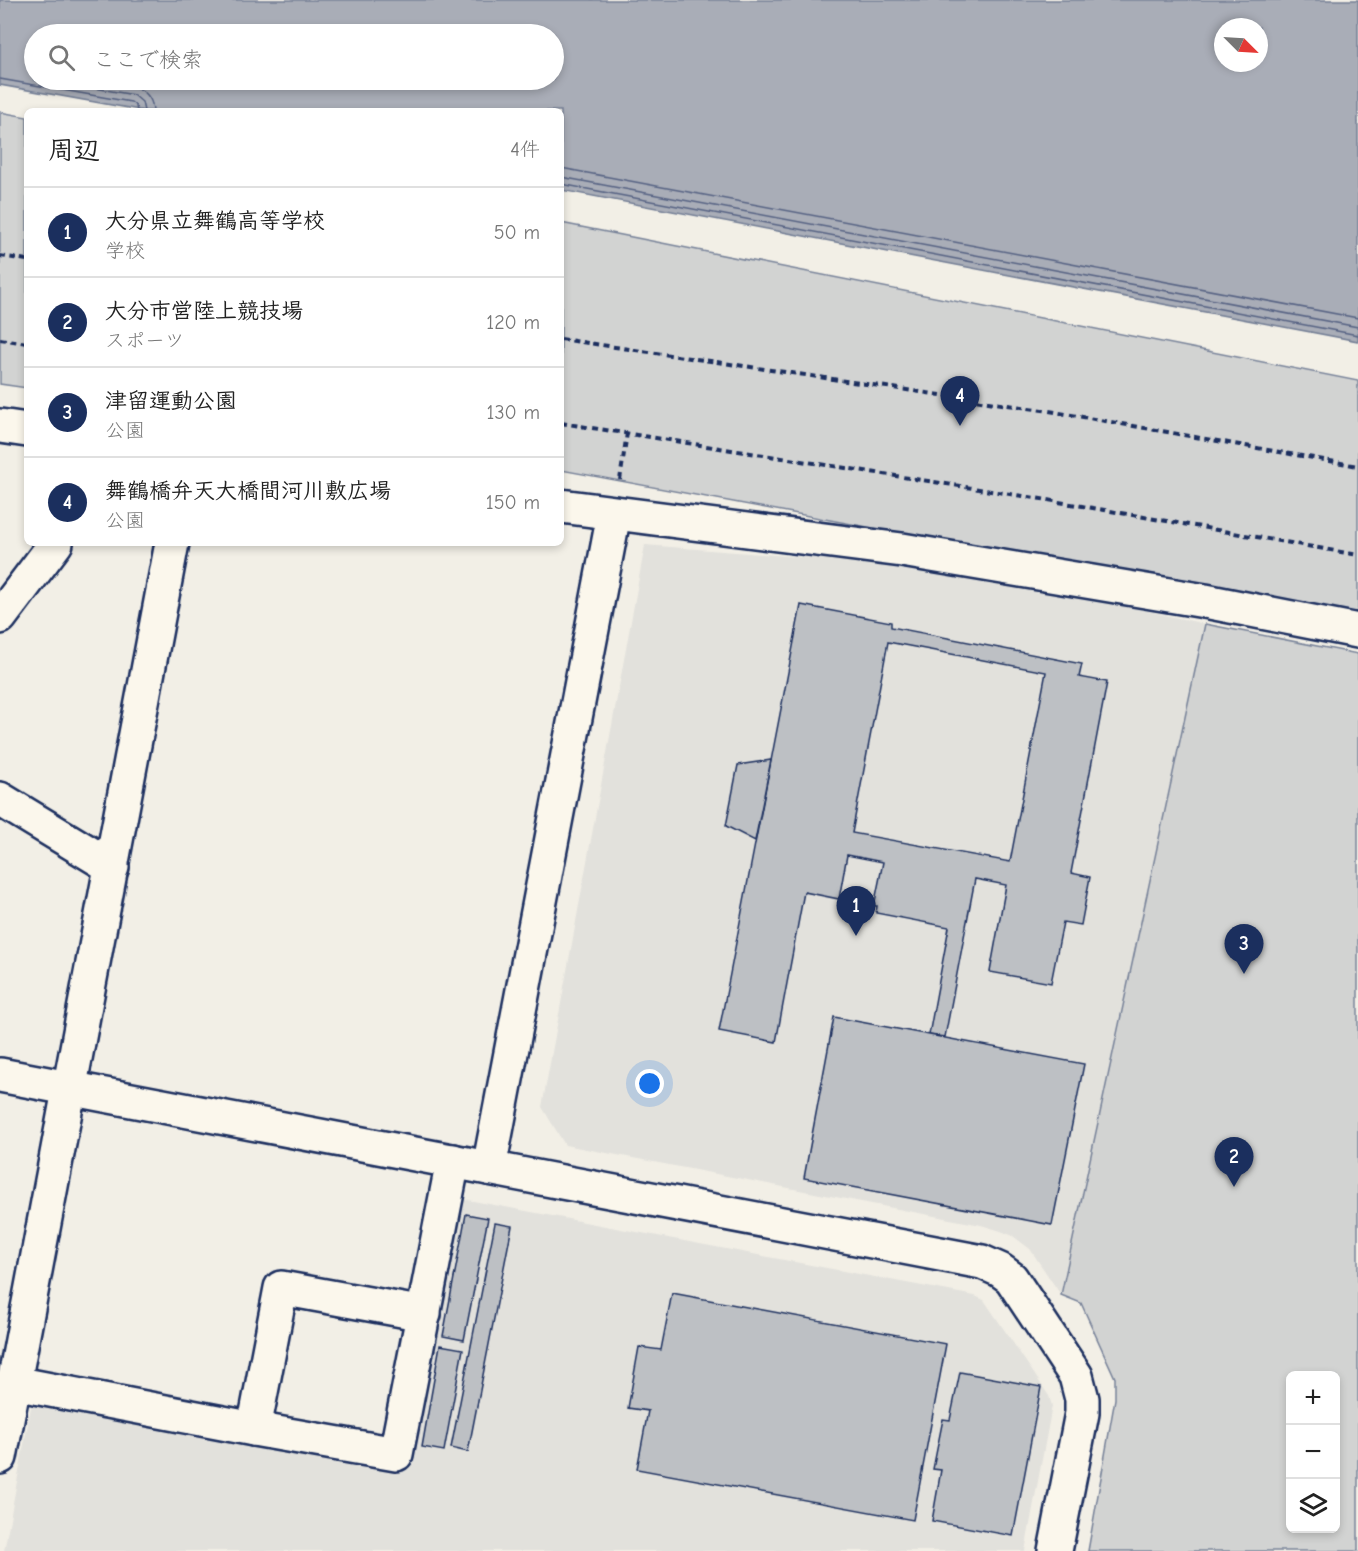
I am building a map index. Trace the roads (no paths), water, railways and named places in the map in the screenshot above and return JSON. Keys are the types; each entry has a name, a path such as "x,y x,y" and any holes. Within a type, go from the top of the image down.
{"street":[{"path":"0,426 24,430"},
{"path":"564,506 902,550 1205,601 1358,631"},
{"path":"489,1168 614,514"},
{"path":"0,617 54,546"},
{"path":"0,1457 171,546"},
{"path":"0,799 111,867"},
{"path":"0,1075 982,1262 1000,1269 1011,1278 1076,1376 1081,1393 1082,1413 1055,1551"},
{"path":"14,1383 396,1454 453,1161"},
{"path":"254,1429 281,1288 424,1314"}],"water":[{"path":"0,0 1358,0 1358,341 564,191 564,108 128,108 28,90 564,90 564,24 24,24 24,89 0,85"}],"place":[{"name":"舞鶴橋弁天大橋間河川敷広場","path":"960,426"},
{"name":"大分県立舞鶴高等学校","path":"856,936"},
{"name":"津留運動公園","path":"1244,974"},
{"name":"大分市営陸上競技場","path":"1234,1187"}]}
